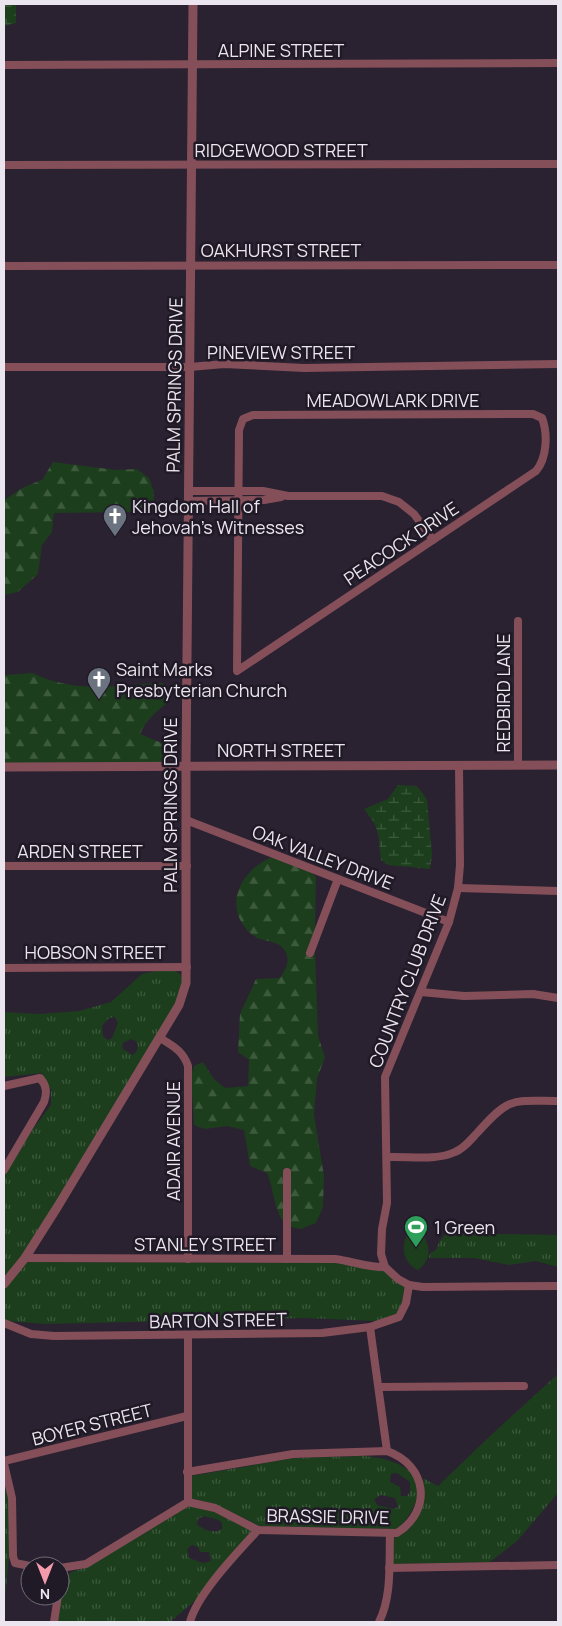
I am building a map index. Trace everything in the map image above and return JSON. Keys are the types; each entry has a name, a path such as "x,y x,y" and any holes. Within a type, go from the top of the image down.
{"street":[{"name":"PALM SPRINGS DRIVE","path":"4,1284 25,1258 160,1038 183,996 187,967 186,766 193,4"},
{"name":"ALPINE STREET","path":"4,65 558,63"},
{"name":"RIDGEWOOD STREET","path":"4,166 558,164"},
{"name":"OAKHURST STREET","path":"4,266 558,265"},
{"name":"PINEVIEW STREET","path":"4,367 190,368 224,364 304,368 558,364"},
{"name":"MEADOWLARK DRIVE","path":"238,491 238,430 243,419 253,415 533,414 542,418"},
{"name":"PEACOCK DRIVE","path":"238,501 237,672 536,471 542,464 545,441 542,418"},
{"path":"189,491 263,492 288,496 382,496 399,502 414,514 433,540"},
{"path":"238,491 238,501"},
{"path":"189,501 264,500 288,496"},
{"name":"REDBIRD LANE","path":"518,621 518,765"},
{"name":"NORTH STREET","path":"4,767 558,765"},
{"name":"COUNTRY CLUB DRIVE","path":"385,1267 381,1254 382,1229 387,1203 385,1077 449,922 458,888 459,766"},
{"name":"OAK VALLEY DRIVE","path":"186,820 449,922"},
{"name":"ARDEN STREET","path":"4,866 187,866"},
{"path":"310,953 338,878"},
{"path":"458,888 558,891"},
{"name":"HOBSON STREET","path":"4,968 187,967"},
{"path":"421,992 464,996 533,994 558,998"},
{"name":"ADAIR AVENUE","path":"160,1038 178,1049 188,1066 188,1259"},
{"path":"4,1086 40,1078 46,1086 47,1092 44,1102 4,1170"},
{"path":"387,1157 442,1156 454,1153 463,1148 498,1109 506,1104 518,1101 558,1101"},
{"path":"287,1172 287,1259"},
{"name":"STANLEY STREET","path":"25,1258 335,1259 385,1267"},
{"path":"385,1267 409,1285 424,1287 558,1286"},
{"name":"BARTON STREET","path":"4,1324 31,1334 54,1336 322,1334 370,1327 399,1317 406,1303 409,1285"},
{"path":"187,1472 293,1454 387,1451 370,1327"},
{"path":"70,1567 86,1564 188,1502 188,1335"},
{"path":"379,1387 524,1386"},
{"name":"BOYER STREET","path":"4,1463 187,1416"},
{"name":"BRASSIE DRIVE","path":"188,1502 215,1508 258,1530 390,1534 402,1530 410,1520 419,1504 422,1488 419,1477 406,1462 397,1455 387,1451"},
{"path":"4,1463 12,1498 13,1556 15,1563 20,1564"},
{"path":"190,1622 197,1605 224,1568 258,1530"},
{"path":"379,1622 385,1610 390,1534"},
{"path":"388,1568 558,1565"},
{"path":"54,1622 56,1606"}],"green space":[{"path":"4,4 16,4 16,23 4,26"},
{"path":"53,462 116,470 137,469 149,478 154,492 153,509 134,512 54,513 52,532 42,545 38,574 18,592 4,595 4,500 24,487 42,480"},
{"path":"33,673 49,680 80,686 96,687 162,683 170,688 167,703 148,720 140,734 164,744 167,762 4,763 4,675"},
{"path":"398,785 417,786 427,799 432,855 430,869 388,865 381,860 376,828 364,809 388,799"},
{"path":"272,857 312,873 316,877 315,930 306,955 312,958 315,950 318,1036 325,1057 317,1079 314,1115 324,1176 323,1207 316,1223 301,1229 291,1227 290,1168 284,1169 284,1222 278,1213 267,1173 250,1166 244,1130 227,1126 205,1129 194,1125 191,1075 194,1066 203,1062 214,1079 225,1088 248,1086 249,1060 238,1052 240,1014 256,979 280,978 286,966 287,956 284,949 279,945 254,936 248,931 240,920 236,906 240,886 247,875 256,866"},
{"path":"156,971 176,971 183,977 176,1003 55,1204 23,1254 4,1278 4,1177 31,1132 51,1105 51,1090 42,1073 4,1077 4,1012 39,1014 79,1011 111,1002 142,974","holes":["115,1017 118,1023 112,1038 108,1040 103,1036 102,1026 109,1018","131,1039 136,1041 138,1045 137,1051 132,1055 122,1048 123,1043"]},
{"name":"1 Green","path":"411,1229 421,1232 427,1242 428,1257 423,1266 418,1270 412,1267 405,1257 405,1239"},
{"path":"446,1233 558,1235 558,1267 536,1261 509,1265 474,1258 429,1258 430,1253 436,1250"},
{"path":"26,1262 335,1263 384,1271 405,1287 397,1314 377,1321 304,1318 46,1324 7,1321 4,1319 4,1290"},
{"path":"558,1374 558,1493 517,1541 490,1562 392,1564 393,1538 409,1529 419,1513 424,1495 423,1478 438,1486"},
{"path":"362,1456 385,1459 406,1468 418,1484 418,1495 408,1517 396,1529 260,1526 217,1505 191,1498 191,1476 294,1458","holes":["397,1473 410,1482 410,1492 407,1496 401,1496 400,1487 390,1482 391,1474","381,1495 395,1498 398,1507 393,1509 377,1505 374,1499"]},
{"path":"4,1475 10,1521 9,1558 4,1606"},
{"path":"189,1506 214,1512 253,1531 198,1598 170,1622 57,1622 59,1606 70,1606 71,1572 88,1567","holes":["204,1516 219,1520 222,1523 222,1529 219,1530 206,1530 197,1524 198,1519","192,1545 198,1547 200,1552 209,1552 211,1561 203,1563 189,1558 187,1549"]}],"place":[{"name":"Kingdom Hall of Jehovah's Witnesses","path":"115,537"},
{"name":"Saint Marks Presbyterian Church","path":"99,700"},
{"name":"1 Green","path":"416,1248"}]}
